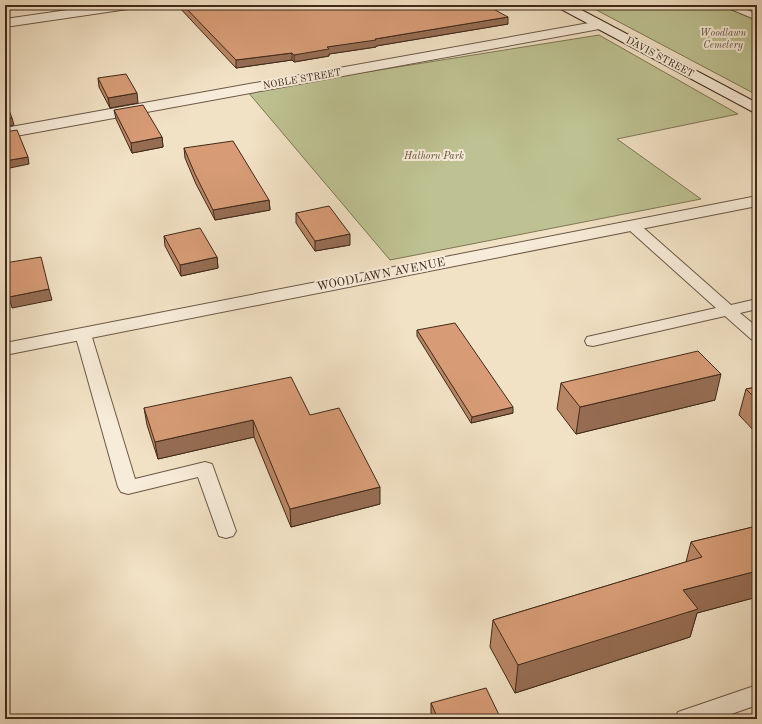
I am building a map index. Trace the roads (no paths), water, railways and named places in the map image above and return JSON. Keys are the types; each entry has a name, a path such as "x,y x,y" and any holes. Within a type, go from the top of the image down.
{"street":[{"path":"5,23 128,5"},
{"name":"DAVIS STREET","path":"563,5 757,109"},
{"name":"NOBLE STREET","path":"5,133 600,25"},
{"name":"WOODLAWN AVENUE","path":"5,350 757,201"}],"lane":[{"path":"726,5 757,17"},
{"path":"633,226 757,336"},
{"path":"592,341 757,304"},
{"path":"83,334 128,487 205,470 226,531"},
{"path":"687,719 757,695"}],"park label":[{"name":"Woodlawn Cemetery","path":"723,38"},
{"name":"Hathorn Park","path":"434,156"}]}
